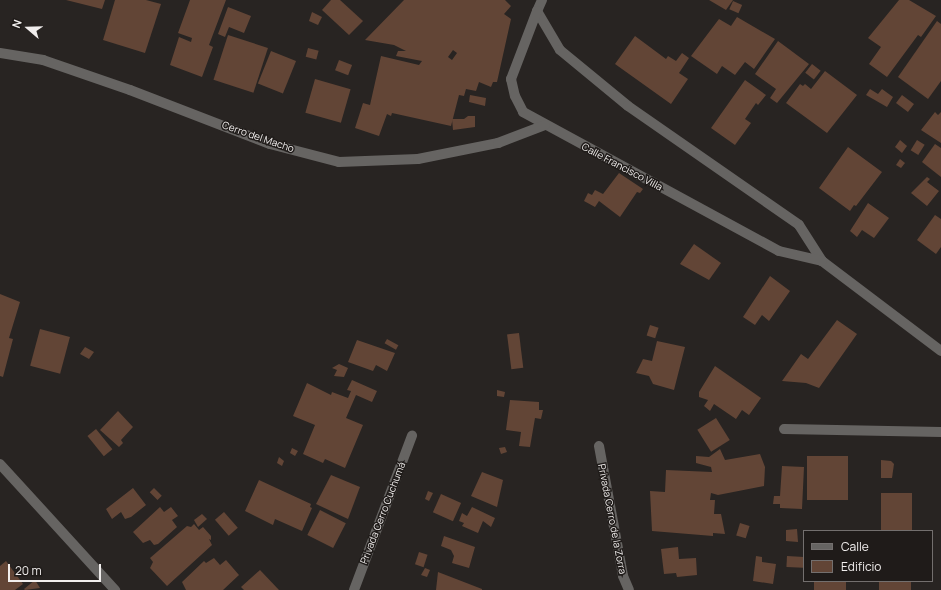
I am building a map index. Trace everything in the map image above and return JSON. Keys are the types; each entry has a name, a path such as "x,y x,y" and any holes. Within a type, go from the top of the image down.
{"street":[{"name":"Calle Francisco Villa","path":"542,0 511,79 514,96 523,112 544,125 779,251 822,261"},
{"name":"Calle Francisco Villa","path":"537,11 560,50 628,106 799,225 822,261 941,351"},
{"name":"Cerro del Macho","path":"0,53 43,60 130,90 270,144 340,162 418,159 498,143 544,125"},
{"path":"784,429 941,432"},
{"name":"Privada Cerro Cuchumá","path":"354,590 412,436"},
{"name":"Privada Cerro de la Zorra","path":"599,446 622,576 629,590"},
{"path":"0,464 115,590"}],"building":[{"path":"66,0 105,0 102,9"},
{"path":"115,0 146,0 161,4 145,53 103,40"},
{"path":"190,0 226,0 209,45 213,47 202,77 170,65 179,37 191,42 192,38 178,33"},
{"path":"331,0 340,0 363,21 349,35 322,10"},
{"path":"404,0 505,0 511,6 504,14 511,19 497,82 493,82 491,87 479,82 476,91 466,89 464,96 459,95 451,126 392,113 391,116 387,114 379,136 355,128 363,103 370,105 381,56 419,65 422,61 396,56 398,51 406,51 394,45 365,40","holes":["453,50 457,53 452,60 448,57"]},
{"path":"709,0 733,0 726,10"},
{"path":"899,0 909,0 936,16 921,37 918,35 887,77 869,64 881,47 868,38"},
{"path":"733,1 742,5 738,13 729,9"},
{"path":"228,7 251,16 244,33 229,27 225,37 218,34"},
{"path":"312,12 322,17 318,25 309,21"},
{"path":"737,17 775,39 754,69 745,62 735,75 722,66 717,74 691,56 719,19 731,26"},
{"path":"937,21 941,24 941,81 928,99 898,77"},
{"path":"228,35 268,48 253,93 213,80"},
{"path":"635,36 666,59 668,56 676,61 682,53 689,58 679,73 688,79 671,104 615,64"},
{"path":"778,41 809,64 777,103 770,98 776,89 755,74"},
{"path":"308,48 319,51 316,60 306,57"},
{"path":"271,51 296,61 283,94 258,83"},
{"path":"339,60 352,65 348,75 335,70"},
{"path":"812,64 821,71 814,79 805,73"},
{"path":"825,71 857,95 827,133 786,103 800,84 803,86 805,84 811,89"},
{"path":"315,79 351,89 341,123 305,113"},
{"path":"745,80 766,95 758,105 756,103 745,119 751,123 735,145 711,128"},
{"path":"870,89 878,94 882,89 893,97 887,107 866,95"},
{"path":"470,95 486,98 485,106 469,102"},
{"path":"902,95 914,104 908,112 896,103"},
{"path":"935,112 938,115 941,112 941,143 921,130"},
{"path":"468,116 475,116 475,127 453,130 452,119 464,119"},
{"path":"900,140 907,146 902,153 895,147"},
{"path":"917,140 925,145 918,155 911,150"},
{"path":"935,144 941,148 941,177 922,162"},
{"path":"848,147 882,172 856,206 854,205 850,211 819,188"},
{"path":"900,159 905,163 901,168 896,165"},
{"path":"619,173 643,189 640,193 637,192 620,217 599,201 595,207 584,201 588,193 592,195 595,190 603,194"},
{"path":"927,177 930,179 927,182 939,191 927,206 911,193"},
{"path":"868,203 889,218 874,238 862,230 857,237 850,231"},
{"path":"935,215 941,219 941,247 936,254 917,240"},
{"path":"694,244 721,263 709,280 680,264"},
{"path":"770,276 790,291 769,321 762,315 755,325 743,317"},
{"path":"0,294 20,302 9,338 13,339 3,377 0,376"},
{"path":"837,320 857,334 819,388 806,383 782,381 801,354 808,359"},
{"path":"650,325 659,328 655,338 647,335"},
{"path":"40,329 70,337 60,374 30,366"},
{"path":"519,333 523,368 511,369 507,334"},
{"path":"387,339 398,345 396,350 385,343"},
{"path":"357,340 395,353 387,371 376,365 373,371 348,362"},
{"path":"657,341 685,347 674,390 653,384 649,376 636,373 643,359 652,361"},
{"path":"85,347 94,352 89,359 80,354"},
{"path":"339,364 348,368 344,377 334,376 337,370 332,368"},
{"path":"715,366 761,398 749,415 742,410 736,419 714,404 710,411 704,406 708,400 699,397 699,392"},
{"path":"352,380 377,391 372,402 356,395 346,418 363,425 345,468 325,459 323,463 303,454 315,425 293,416 307,383 331,395 332,392 348,398 351,391 347,390"},
{"path":"497,390 505,392 504,397 497,396"},
{"path":"510,400 539,402 539,410 543,410 541,419 535,418 530,447 519,446 521,432 506,430"},
{"path":"118,411 133,427 121,440 123,443 119,447 100,430"},
{"path":"716,418 730,440 711,452 697,430"},
{"path":"96,429 112,449 104,456 87,436"},
{"path":"505,447 507,452 501,454 499,448"},
{"path":"292,448 298,451 295,456 290,453"},
{"path":"720,449 725,460 760,454 765,467 764,486 718,495 711,493 710,500 715,500 714,514 721,514 725,534 713,533 713,536 652,531 650,491 665,492 666,470 712,472 711,467 696,463 696,456 709,457"},
{"path":"807,456 848,456 848,500 807,500"},
{"path":"279,457 284,461 282,466 277,463"},
{"path":"881,460 891,461 894,464 892,478 881,478"},
{"path":"782,466 804,467 802,509 780,508 780,504 773,504 774,496 780,496"},
{"path":"482,472 503,480 497,507 471,496"},
{"path":"331,475 360,487 348,519 316,504"},
{"path":"259,480 311,504 310,507 312,508 302,531 275,519 273,525 245,511"},
{"path":"133,488 146,505 131,517 125,519 121,512 112,519 106,509"},
{"path":"154,488 162,496 158,500 150,492"},
{"path":"428,491 433,493 429,501 425,499"},
{"path":"881,493 912,493 912,530 881,530"},
{"path":"441,494 461,503 453,521 433,512"},
{"path":"160,507 164,512 171,507 178,516 172,520 177,527 158,544 154,545 150,540 143,543 133,532"},
{"path":"472,507 495,518 491,527 483,521 478,533 462,526 464,523 459,521 462,513 467,516"},
{"path":"320,510 346,523 333,548 307,535"},
{"path":"224,512 238,528 229,536 215,520"},
{"path":"202,514 207,519 198,527 194,520"},
{"path":"740,523 750,526 746,538 736,535"},
{"path":"194,524 199,530 203,527 211,536 211,540 209,539 212,545 167,586 150,568 153,562 150,558 187,526 191,527"},
{"path":"797,529 798,542 786,541 786,530"},
{"path":"444,536 475,547 469,568 452,563 454,556 451,550 441,546"},
{"path":"678,547 679,559 696,558 697,575 677,577 676,573 664,574 661,549"},
{"path":"419,552 428,555 424,567 415,564"},
{"path":"756,556 762,557 762,562 776,564 773,584 753,581"},
{"path":"787,556 803,557 803,568 786,567"},
{"path":"214,558 220,565 226,560 239,575 223,590 186,590 182,582 204,561 206,563"},
{"path":"6,561 23,584 15,590 0,590 0,566"},
{"path":"425,568 430,570 427,577 421,575"},
{"path":"260,570 279,590 244,590 241,587"},
{"path":"438,572 482,589 482,590 436,590"},
{"path":"35,580 40,588 24,589"},
{"path":"814,582 846,582 846,590 814,590"},
{"path":"879,582 911,582 911,590 879,590"}]}
